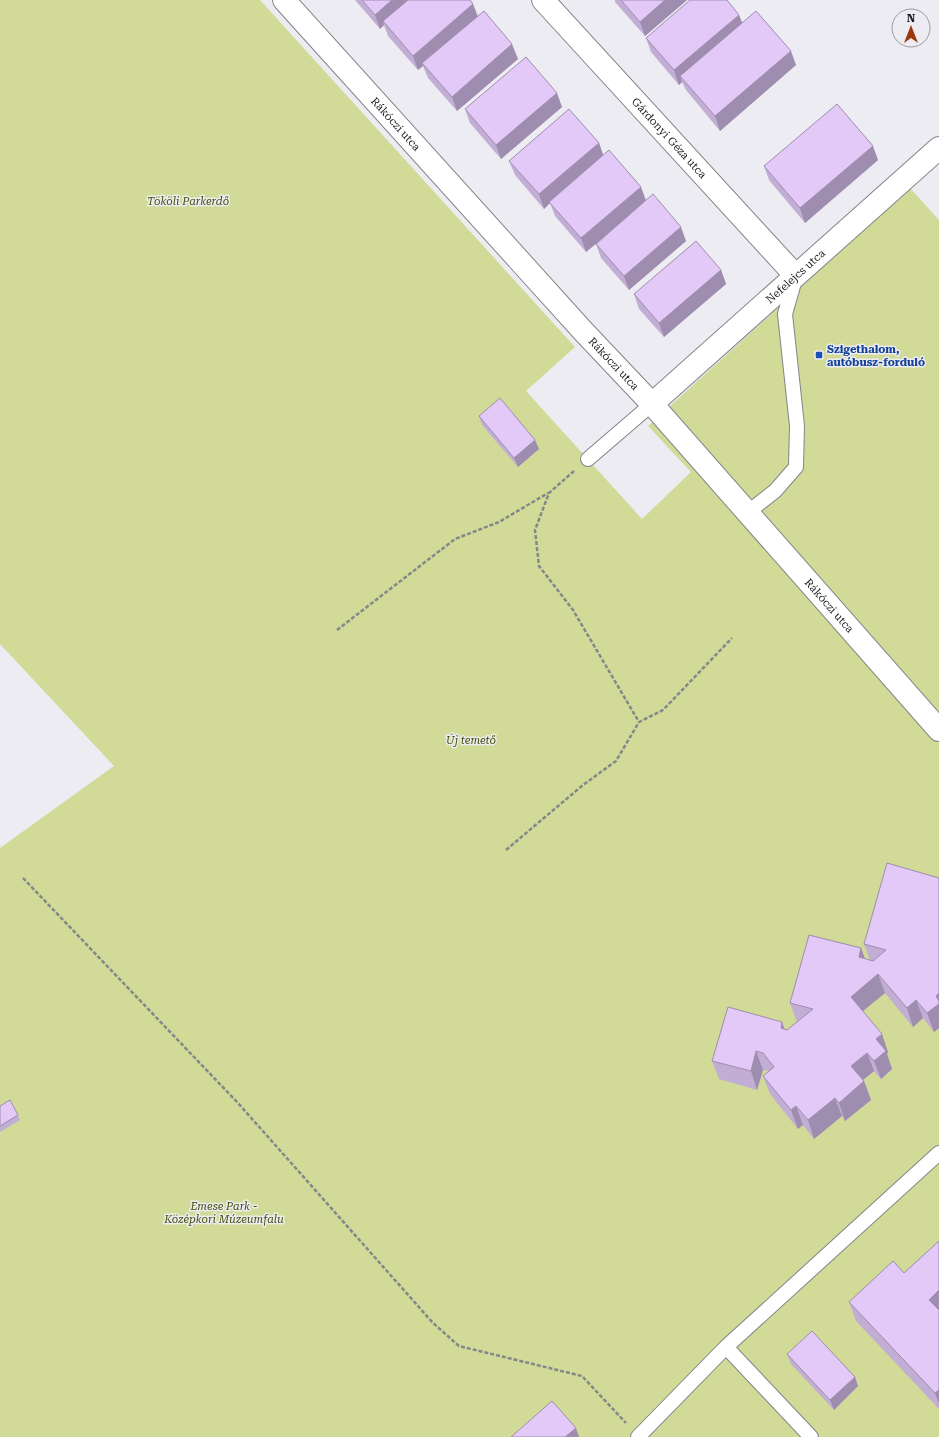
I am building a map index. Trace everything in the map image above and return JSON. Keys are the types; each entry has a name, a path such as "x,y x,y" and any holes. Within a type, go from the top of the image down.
{"street":[{"name":"Rákóczi utca","path":"284,0 577,325 652,404 939,730"},
{"name":"Gárdonyi Géza utca","path":"543,0 795,275"},
{"name":"Nefelejcs utca","path":"652,404 939,148"}],"lane":[{"path":"747,513 775,491 796,467 797,426 785,314 795,275"},
{"path":"588,459 652,404"},
{"path":"638,1436 726,1347 939,1153"},
{"path":"726,1347 811,1437"}],"path":[{"path":"336,630 455,539 499,522 549,492 588,459"},
{"path":"549,492 535,530 539,566 573,610 639,722"},
{"path":"506,850 583,785 616,762 639,722 663,710 732,638"},
{"path":"23,878 238,1104 433,1322 460,1346 582,1376 638,1436"}],"green space":[{"path":"0,0 260,0 575,347 526,391 642,519 691,472 648,426 910,188 939,220 939,1437 0,1437 0,848 114,766 0,644"}],"building":[{"path":"362,0 392,0 375,15"},
{"path":"408,0 470,0 473,4 413,56 383,21"},
{"path":"621,0 665,0 640,22"},
{"path":"690,0 727,0 739,15 674,70 646,38"},
{"path":"484,11 512,44 452,97 422,63"},
{"path":"756,11 791,51 715,116 680,76"},
{"path":"526,57 557,93 496,145 465,109"},
{"path":"837,104 873,146 800,208 764,166"},
{"path":"569,109 599,143 539,194 509,161"},
{"path":"609,150 641,187 581,238 549,202"},
{"path":"653,194 681,227 624,276 596,244"},
{"path":"696,241 721,270 659,323 634,294"},
{"path":"500,398 535,440 514,458 479,416"},
{"path":"887,863 939,878 939,993 936,996 939,1004 927,1013 916,1000 907,1008 878,974 851,997 882,1034 876,1039 886,1051 874,1061 867,1053 851,1066 864,1081 839,1103 835,1098 808,1120 796,1106 791,1110 763,1076 774,1067 763,1053 756,1051 751,1071 712,1061 728,1007 782,1022 781,1028 787,1030 813,1009 790,1003 809,935 861,948 859,957 873,961 886,950 864,944"},
{"path":"10,1100 18,1115 0,1126 0,1106"},
{"path":"939,1241 939,1290 929,1300 939,1310 939,1390 935,1393 849,1302 893,1261 904,1273"},
{"path":"812,1331 855,1377 830,1400 787,1354"},
{"path":"552,1401 576,1428 565,1437 511,1437"}],"place":[{"name":"Szigethalom, autóbusz-forduló","path":"819,355"}],"park label":[{"name":"Tököli Parkerdő","path":"188,201"},
{"name":"Új temető","path":"471,740"},
{"name":"Emese Park - Középkori Múzeumfalu","path":"224,1212"}]}
